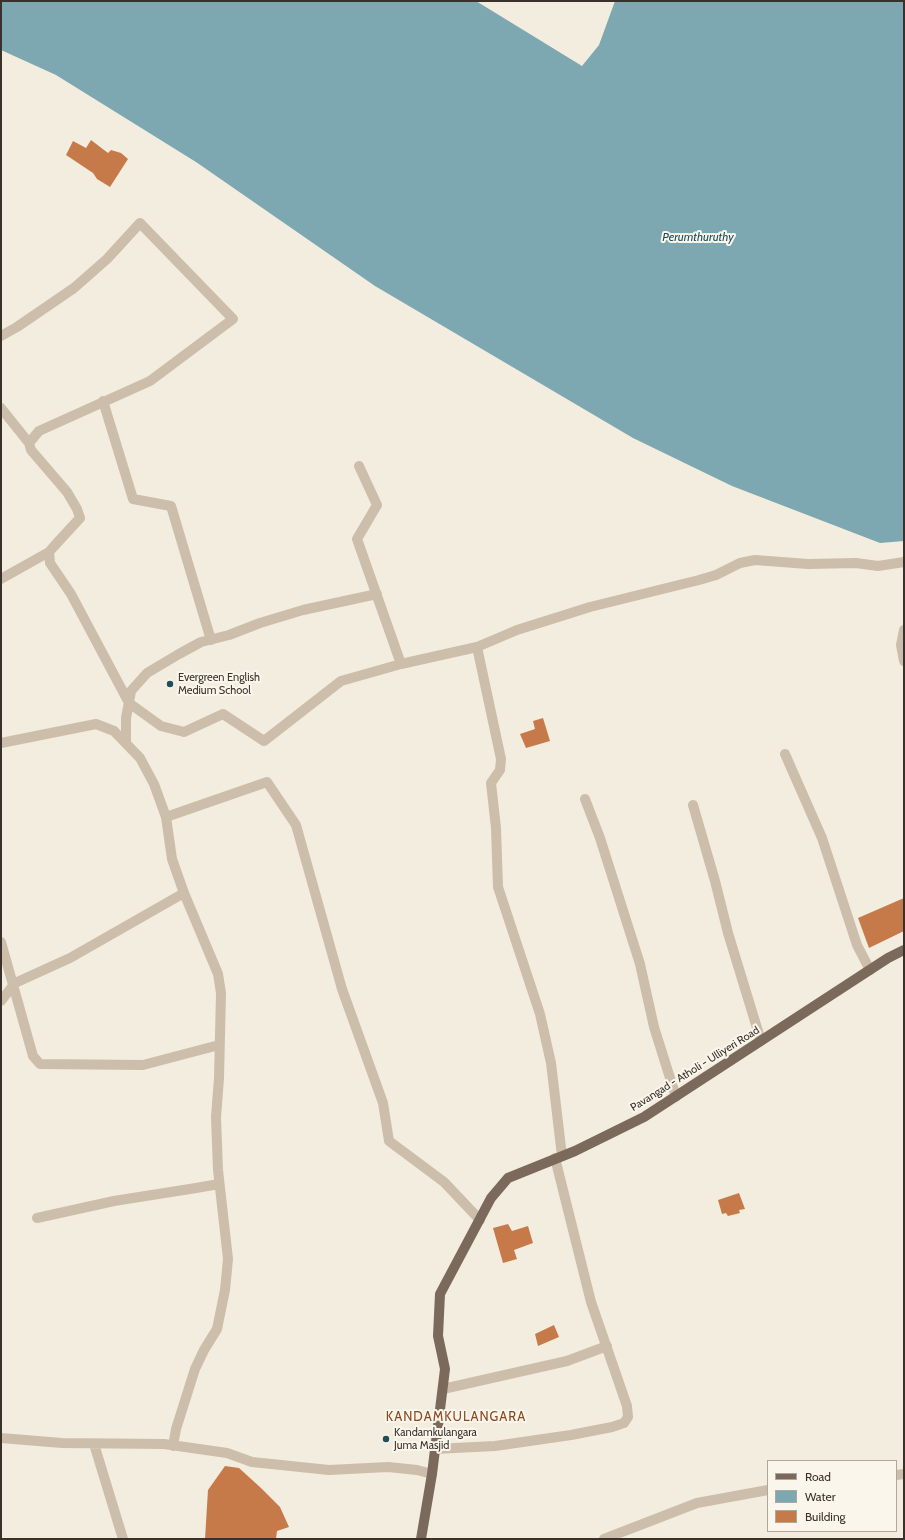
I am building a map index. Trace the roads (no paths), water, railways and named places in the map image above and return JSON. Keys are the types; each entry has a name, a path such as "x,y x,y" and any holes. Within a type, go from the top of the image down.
{"main road":[{"name":"Pavangad - Atholi - Ulliyeri Road","path":"421,1539 432,1474 445,1369 438,1336 440,1294 491,1198 508,1178 559,1157 644,1117 870,970 904,950"}],"street":[{"path":"1,336 17,327 74,288 107,259 140,223 233,319 150,381 39,431 29,443"},
{"path":"103,401 133,499 171,506 211,640"},
{"path":"1,408 29,443 31,450 67,492 77,509 80,518 49,552 1,579"},
{"path":"359,466 377,505 357,539 401,664"},
{"path":"49,552 50,563 71,594 129,703 160,726 184,732 224,714 264,741 341,681 401,664 477,647 517,630 605,604 716,575 740,563 755,560 808,564 856,563 878,566 904,562"},
{"path":"126,743 126,718 131,691 147,673 179,654 201,642 303,610 377,594"},
{"path":"904,630 901,645 904,662"},
{"path":"435,1449 495,1446 570,1435 612,1427 624,1423 628,1417 627,1406 591,1302 582,1271 559,1157 551,1064 540,1014 498,887 496,828 491,783 500,770 502,759 477,647"},
{"path":"1,743 96,724 114,731 126,743 140,758 154,784 166,817 172,859 184,894 218,974 220,993 219,1078 216,1117 219,1184 228,1259 225,1290 217,1329 204,1350 195,1369 176,1429 173,1446"},
{"path":"785,754 822,838 857,946 870,970"},
{"path":"166,817 267,782 296,825 342,989 383,1103 389,1141 444,1182 480,1220"},
{"path":"585,799 600,838 640,964 654,1027 676,1097"},
{"path":"693,805 730,940 761,1041"},
{"path":"1,1001 14,985 70,958 184,894"},
{"path":"1,942 33,1056 40,1064 143,1065 219,1045"},
{"path":"37,1218 114,1200 219,1184"},
{"path":"443,1389 567,1361 607,1346"},
{"path":"1,1438 94,1444 156,1444 227,1453 252,1462 329,1470 388,1467 417,1470 432,1474"},
{"path":"94,1444 123,1539"},
{"path":"604,1539 697,1503 767,1490"}],"water":[{"name":"Perumthuruthy","path":"1,1 476,1 582,66 599,45 615,1 904,1 904,541 880,543 732,486 633,438 375,286 196,162 56,75 1,50"}],"place":[{"name":"Evergreen English Medium School","path":"170,684"},
{"name":"Kandamkulangara Juma Masjid","path":"386,1439"}],"district":[{"name":"KANDAMKULANGARA","path":"456,1417"}]}
